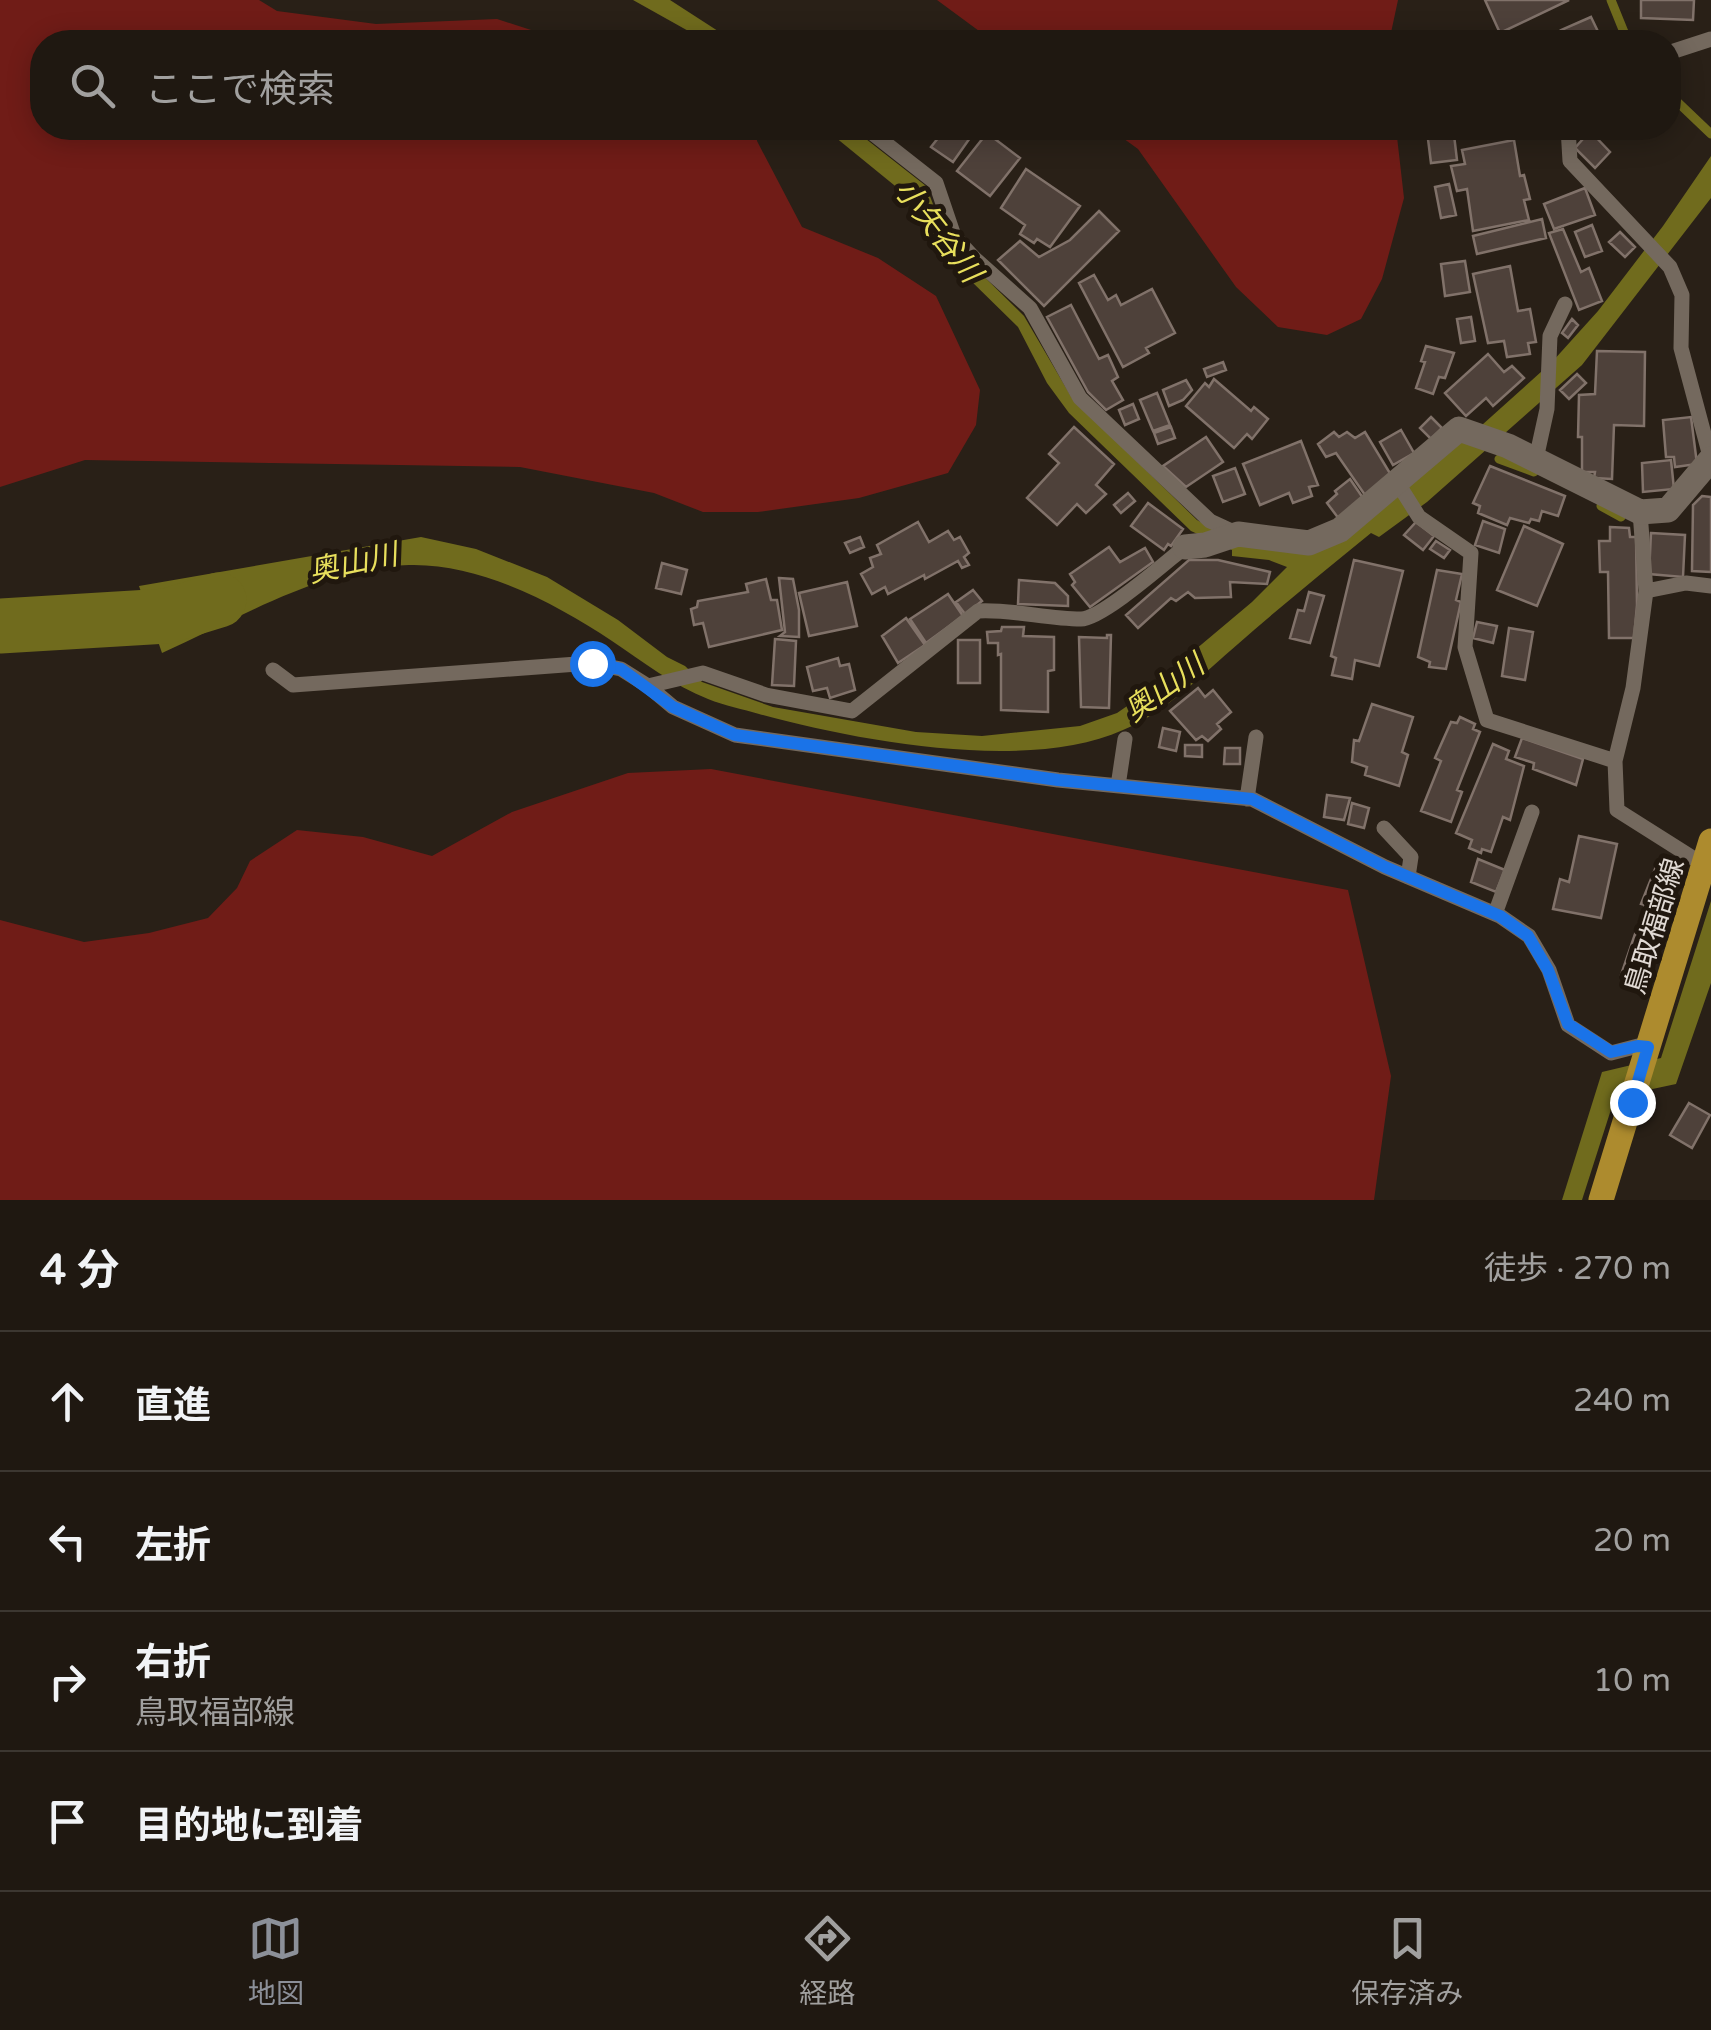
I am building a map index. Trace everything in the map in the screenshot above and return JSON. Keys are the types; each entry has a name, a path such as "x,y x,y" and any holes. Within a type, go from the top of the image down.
{"main road":[{"name":"鳥取福部線","path":"1601,1200 1707,853"}],"street":[{"path":"1185,547 1238,534 1309,543 1340,530 1460,429 1536,459 1640,512 1668,510 1711,460"}],"lane":[{"path":"1681,49 1711,39"},
{"path":"881,140 936,183 954,236 1030,308 1080,398 1210,521 1238,534"},
{"path":"1569,140 1570,161 1670,267 1682,295 1681,348 1711,460"},
{"path":"1536,459 1546,409 1550,336 1564,304"},
{"path":"1397,482 1419,517 1471,553 1465,647 1487,720 1615,761"},
{"path":"1640,512 1646,591 1633,688 1615,761 1617,810 1707,853"},
{"path":"648,686 703,673 766,695 852,711 978,611 1003,609 1086,620 1116,602 1185,547"},
{"path":"1646,591 1686,583 1711,586"},
{"path":"273,670 293,685 592,663 621,669 673,707 735,735 1118,786 1247,799 1408,877 1495,914 1528,936 1548,970 1568,1024 1611,1052 1648,1047"},
{"path":"1247,799 1256,737"},
{"path":"1118,786 1125,739"},
{"path":"1495,914 1532,812"},
{"path":"1384,828 1411,857 1408,877"}],"shaded area":[{"path":"0,0 259,0 277,11 376,24 497,19 531,30 30,30 30,140 757,140 802,227 878,258 936,296 980,390 976,425 948,473 859,498 758,512 703,512 654,493 520,467 85,460 0,487"},
{"path":"937,0 1398,0 1392,30 978,30"},
{"path":"1126,140 1397,140 1404,198 1382,279 1361,319 1327,335 1278,327 1236,287 1138,149"},
{"path":"711,769 1348,890 1391,1076 1374,1200 0,1200 0,920 84,942 149,933 208,918 237,888 250,861 297,830 363,837 432,856 512,812 628,773"}],"water":[{"path":"633,0 670,0 716,30 687,30"},
{"name":"小矢谷川","path":"839,140 867,140 926,186 943,230 956,249 1024,316 1072,398 1197,520 1241,544 1289,552 1482,425 1552,362 1598,311 1711,156 1711,198 1582,365 1427,502 1379,537 1371,533 1169,703 1123,730 1084,743 992,751 942,748 844,734 727,706 683,687 541,600 489,578 435,566 377,568 313,584 162,653 139,586 421,537 476,549 547,577 618,620 702,682 773,707 916,732 982,736 1080,726 1117,713 1252,602 1287,567 1269,560 1232,556 1232,550 1191,531 1069,413 1047,383 1018,327 967,277 936,239 916,203"},
{"path":"1711,901 1711,983 1676,1084 1615,1097 1582,1200 1562,1200 1602,1072 1661,1058"}],"building":[{"path":"1485,0 1569,0 1506,30 1499,30"},
{"path":"1641,0 1694,0 1693,20 1641,18"},
{"path":"1591,17 1597,30 1561,30"},
{"path":"937,140 969,140 953,162 931,147"},
{"path":"981,140 996,140 1020,158 990,196 957,171"},
{"path":"1428,140 1455,140 1457,160 1431,163"},
{"path":"1514,140 1520,176 1524,175 1530,199 1524,200 1529,220 1473,231 1467,189 1457,191 1451,166 1465,164 1462,150"},
{"path":"1582,140 1599,140 1610,152 1595,168 1575,148"},
{"path":"1026,169 1080,206 1050,247 1020,234 1025,225 1001,208"},
{"path":"1449,184 1456,215 1441,218 1435,187"},
{"path":"1585,188 1595,215 1554,229 1544,204"},
{"path":"1099,211 1119,231 1044,306 998,260 1020,241 1039,257 1070,240"},
{"path":"1542,219 1546,238 1477,254 1473,236"},
{"path":"1592,225 1602,251 1585,257 1575,232"},
{"path":"1563,229 1581,272 1589,268 1602,301 1579,310 1549,233"},
{"path":"1620,232 1635,247 1625,257 1609,242"},
{"path":"1465,261 1470,292 1445,296 1441,264"},
{"path":"1510,266 1518,311 1530,309 1536,342 1528,343 1530,354 1507,357 1504,341 1488,343 1473,274"},
{"path":"1094,275 1108,300 1116,295 1121,305 1152,289 1175,333 1146,348 1149,353 1123,367 1079,283"},
{"path":"1071,305 1099,359 1108,355 1118,377 1112,381 1123,400 1106,410 1088,392 1047,317"},
{"path":"1471,317 1475,341 1461,343 1457,319"},
{"path":"1572,319 1578,325 1568,338 1562,333"},
{"path":"1426,346 1454,353 1445,378 1439,377 1433,394 1416,388"},
{"path":"1597,351 1645,352 1644,426 1614,425 1612,479 1594,478 1595,472 1582,472 1579,395 1595,394"},
{"path":"1488,354 1504,372 1512,366 1524,378 1493,406 1486,398 1466,416 1445,393"},
{"path":"1223,362 1226,370 1207,377 1204,369"},
{"path":"1577,374 1586,383 1569,399 1560,390"},
{"path":"1214,379 1251,411 1254,407 1268,419 1252,439 1247,434 1234,448 1186,406 1205,383 1209,387"},
{"path":"1186,380 1192,390 1183,400 1169,406 1163,390"},
{"path":"1157,393 1170,425 1153,431 1140,400"},
{"path":"1133,404 1139,419 1125,425 1119,410"},
{"path":"1431,417 1442,428 1431,439 1420,428"},
{"path":"1691,417 1697,464 1675,467 1674,457 1666,457 1663,420"},
{"path":"1074,427 1114,464 1096,485 1106,494 1086,513 1077,504 1057,525 1027,498 1059,463 1049,454"},
{"path":"1171,427 1175,438 1158,444 1154,433"},
{"path":"1401,430 1414,453 1393,465 1380,442"},
{"path":"1334,432 1339,437 1347,432 1355,438 1365,432 1391,475 1365,495 1336,453 1326,457 1318,444"},
{"path":"1206,437 1223,462 1186,487 1163,466"},
{"path":"1301,441 1318,485 1309,487 1312,496 1293,503 1289,493 1260,505 1243,464"},
{"path":"1671,460 1674,489 1643,492 1642,463"},
{"path":"1490,466 1565,496 1558,516 1542,511 1539,521 1531,519 1529,523 1510,518 1507,525 1478,513 1480,506 1473,503"},
{"path":"1235,468 1245,494 1223,502 1213,476"},
{"path":"1350,479 1363,498 1339,519 1327,503"},
{"path":"1128,493 1135,501 1121,513 1114,505"},
{"path":"1702,496 1711,497 1711,572 1692,571 1693,505"},
{"path":"1148,503 1183,529 1164,550 1131,526"},
{"path":"1483,521 1505,529 1499,553 1475,545"},
{"path":"918,522 929,542 948,531 954,540 960,537 969,553 964,557 969,565 962,568 958,561 888,594 885,587 872,594 861,574 873,567 870,558 881,554 877,545"},
{"path":"1416,522 1434,536 1423,550 1404,535"},
{"path":"1524,526 1563,544 1537,606 1497,590"},
{"path":"1610,527 1629,528 1630,537 1636,537 1634,638 1609,638 1608,572 1600,572 1599,541 1610,541"},
{"path":"1651,533 1685,535 1683,577 1649,574"},
{"path":"860,537 864,547 850,553 845,543"},
{"path":"1436,541 1450,550 1444,558 1430,549"},
{"path":"1109,547 1120,562 1145,548 1153,562 1090,607 1072,585 1075,582 1070,574"},
{"path":"1189,560 1218,560 1270,572 1267,584 1230,582 1231,597 1195,598 1188,592 1176,601 1171,598 1138,628 1126,615"},
{"path":"1354,560 1403,571 1379,666 1355,660 1352,679 1332,675 1336,658 1331,656"},
{"path":"662,563 687,570 681,594 656,588"},
{"path":"1437,570 1462,574 1456,600 1461,602 1446,669 1429,667 1430,662 1418,657"},
{"path":"779,578 793,579 799,637 780,636 785,632"},
{"path":"766,579 771,600 777,600 782,630 709,647 703,623 694,625 691,609 697,607 698,601 748,592 746,584"},
{"path":"1019,580 1055,583 1068,596 1068,606 1018,604"},
{"path":"847,582 857,626 809,636 799,593"},
{"path":"973,590 982,601 965,614 956,602"},
{"path":"1309,592 1324,596 1310,643 1290,638 1298,610 1304,611"},
{"path":"948,594 963,616 926,643 910,619"},
{"path":"906,618 925,645 898,663 882,636"},
{"path":"1477,622 1497,626 1493,643 1473,638"},
{"path":"1002,627 1024,627 1023,636 1054,637 1054,670 1048,671 1048,712 1001,710 1001,654 998,655 998,643 988,643 987,632 1001,631"},
{"path":"1509,628 1533,632 1525,680 1502,676"},
{"path":"1111,635 1109,708 1081,707 1079,637"},
{"path":"775,639 796,641 794,686 772,685"},
{"path":"958,640 980,640 980,683 958,683"},
{"path":"838,658 840,666 849,664 855,690 830,698 827,688 813,691 807,667"},
{"path":"1198,688 1205,697 1213,690 1231,712 1217,724 1221,729 1208,741 1202,736 1196,740 1170,711"},
{"path":"1372,704 1413,717 1402,752 1408,755 1399,786 1365,775 1367,767 1352,762 1354,740 1359,741"},
{"path":"1460,717 1475,724 1473,729 1480,732 1457,790 1462,792 1451,822 1421,811 1441,761 1435,758 1451,722 1457,723"},
{"path":"1163,728 1180,732 1176,751 1159,747"},
{"path":"1522,738 1583,759 1576,785 1533,769 1534,763 1515,757"},
{"path":"1493,744 1509,751 1506,759 1524,766 1510,820 1503,817 1491,852 1482,849 1481,853 1469,848 1472,840 1456,833"},
{"path":"1185,745 1202,745 1202,757 1185,756"},
{"path":"1225,748 1240,748 1240,764 1224,764"},
{"path":"1327,795 1350,798 1344,820 1324,817"},
{"path":"1352,803 1369,808 1364,828 1348,824"},
{"path":"1579,836 1617,844 1601,918 1553,909 1560,879 1569,882"},
{"path":"1478,859 1505,870 1496,892 1471,882"},
{"path":"1657,864 1681,872 1647,982 1621,975"},
{"path":"1689,1103 1710,1115 1692,1148 1670,1135"}],"waterway":[{"path":"1611,0 1623,30"},
{"path":"1681,105 1711,134"},
{"path":"1499,459 1534,472"},
{"path":"1601,506 1621,517"},
{"name":"奥山川","path":"0,626 167,616 219,600"}],"route":[{"path":"592,663 621,669 673,707 735,735 1058,780 1252,799 1385,867 1500,916 1528,936 1548,970 1568,1024 1611,1052 1648,1047 1632,1102"}]}
